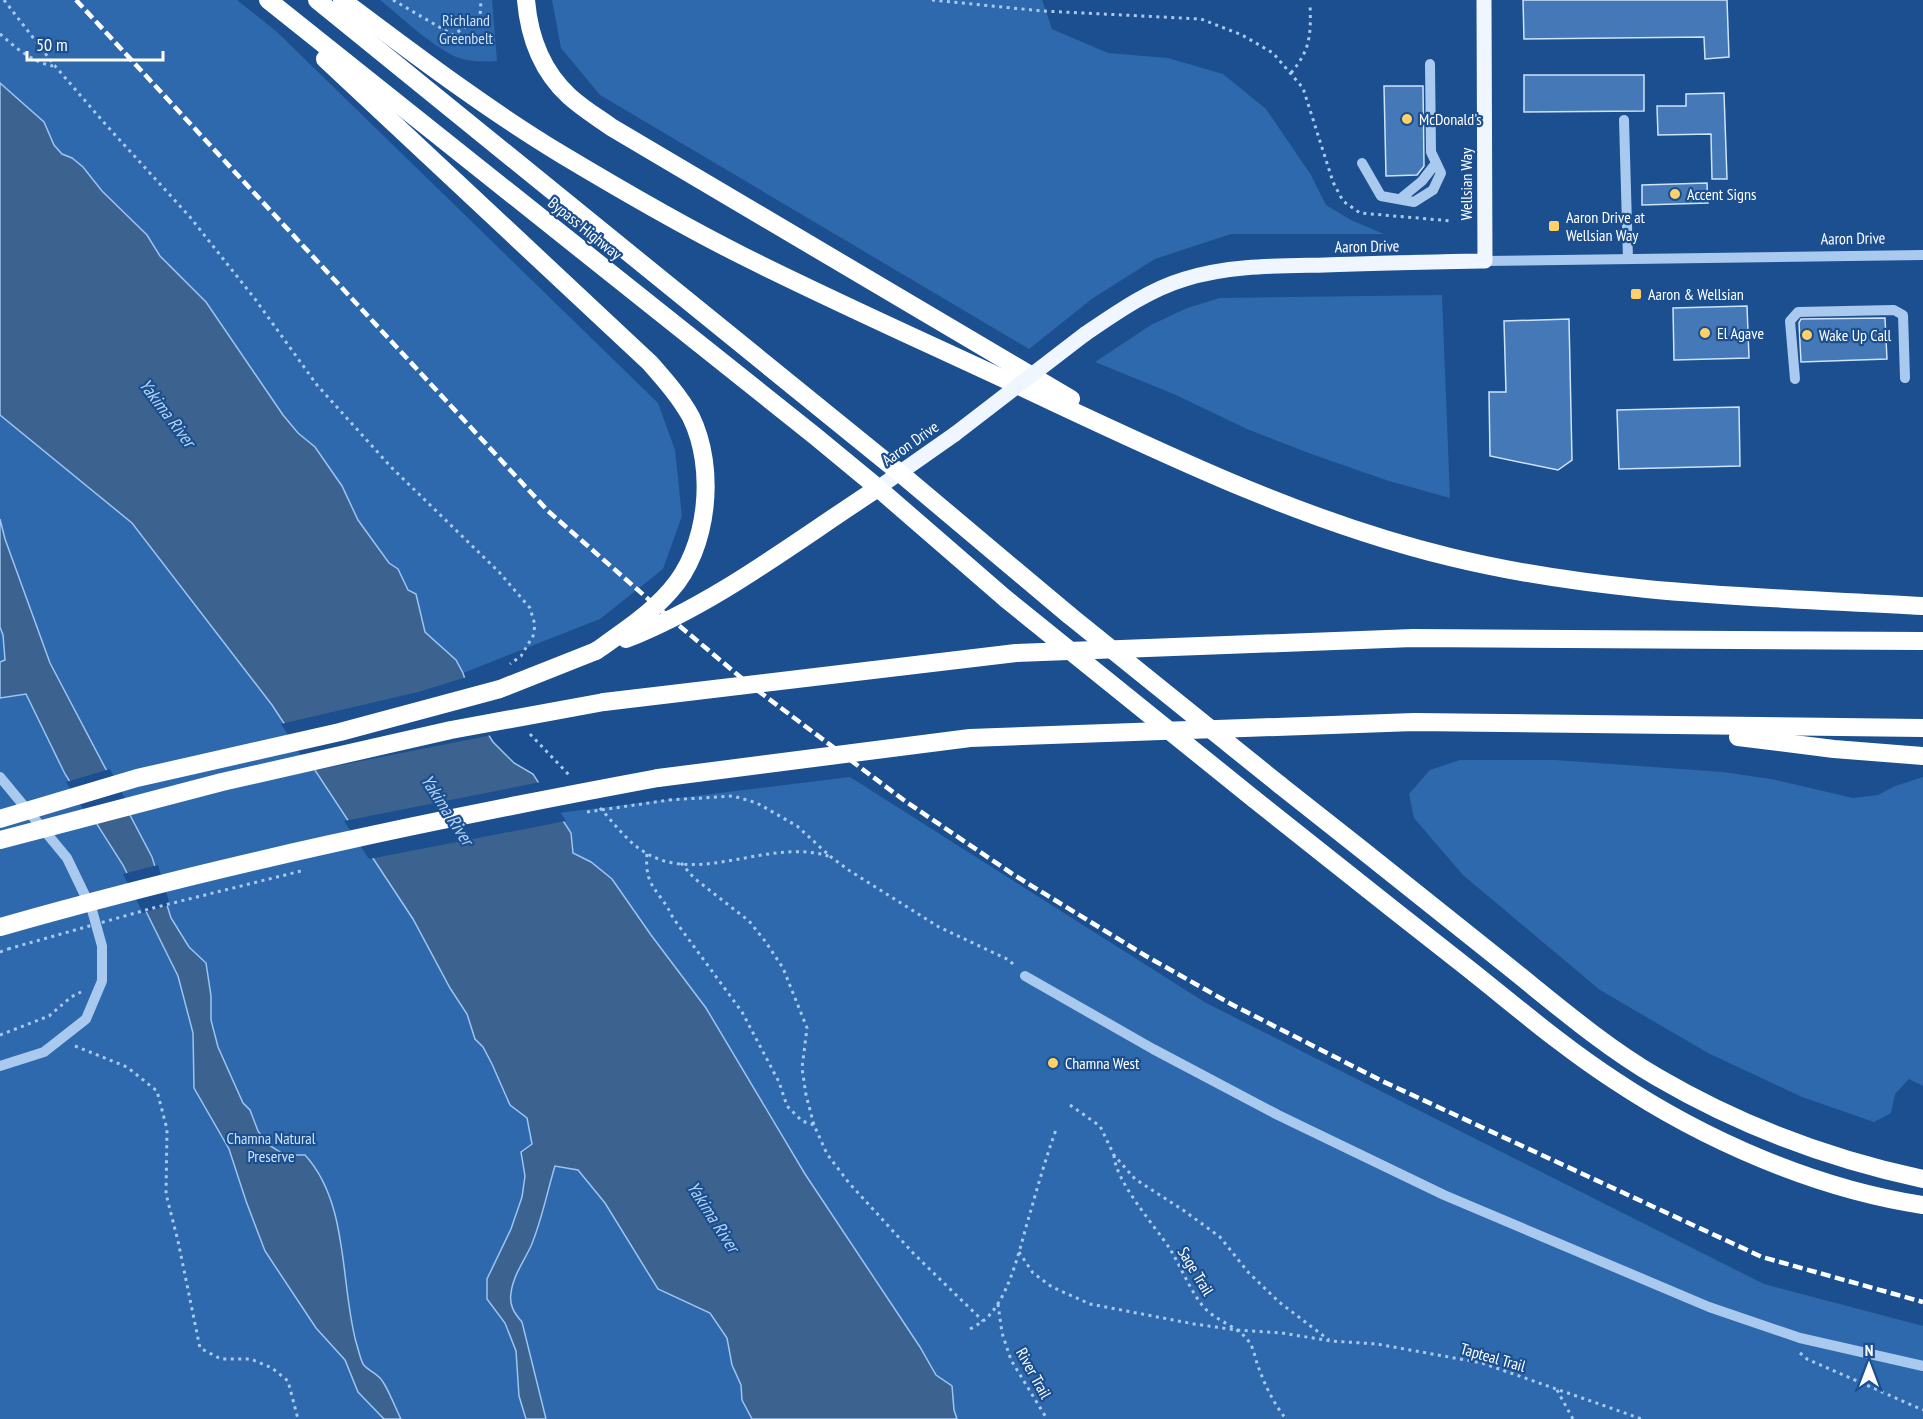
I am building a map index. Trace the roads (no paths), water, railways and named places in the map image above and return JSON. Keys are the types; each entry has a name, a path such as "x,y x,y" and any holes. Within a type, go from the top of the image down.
{"highway":[{"path":"262,0 650,363 676,392 692,419 700,446 706,497 702,524 696,543 672,589 645,617 596,651"},
{"name":"Bypass Highway","path":"268,0 878,488 1006,599 1254,799 1556,1038 1659,1109 1714,1137 1804,1174 1862,1192 1923,1205"},
{"name":"Bypass Highway","path":"317,0 900,473 1023,578 1578,1022 1656,1077 1723,1111 1806,1147 1923,1179"},
{"path":"342,0 497,114 559,153 695,231 775,271 1146,445 1261,496 1389,541 1453,558 1564,579 1682,592 1923,606"},
{"path":"526,0 533,42 548,70 569,96 611,127 982,345 1146,445"},
{"path":"0,819 137,778 340,732 500,689 651,629 703,602 878,488"},
{"path":"0,840 222,782 451,730 604,702 1016,653 1413,638 1923,640"},
{"path":"0,927 105,897 375,834 513,805 658,778 970,738 1414,722 1923,728"},
{"path":"1653,726 1834,749 1923,756"}],"main road":[{"name":"Wellsian Way","path":"1484,0 1485,261"},
{"name":"Aaron Drive","path":"878,488 955,434 1085,334 1122,309 1183,279 1210,272 1261,266 1485,261"}],"street":[{"path":"1362,163 1381,196 1414,202 1433,190 1441,173 1431,152 1430,64"},
{"path":"1624,120 1628,259"},
{"name":"Aaron Drive","path":"1485,261 1923,255"},
{"path":"1795,379 1790,321 1798,312 1894,310 1903,315 1905,378"},
{"path":"0,777 67,858 92,910 102,946 102,981 86,1020 44,1052 0,1066"},
{"path":"1025,976 1163,1054 1278,1115 1444,1195 1709,1307 1800,1338 1848,1351 1923,1366"}],"water":[{"name":"Yakima River","path":"0,83 44,122 54,145 62,154 72,158 83,167 102,191 147,235 160,256 206,302 283,415 298,433 315,447 342,486 358,520 389,563 398,569 408,590 416,594 425,632 456,660 463,673 476,715 493,742 514,763 533,774 571,833 573,853 591,862 612,879 706,1008 805,1174 920,1347 936,1375 952,1386 957,1419 752,1419 742,1400 741,1385 732,1365 727,1338 710,1313 658,1289 605,1203 578,1170 555,1166 535,1236 516,1275 511,1293 513,1309 522,1322 546,1419 526,1419 519,1396 516,1351 505,1323 487,1299 487,1279 511,1229 522,1197 525,1176 521,1152 532,1144 527,1118 510,1105 483,1047 475,1039 467,1014 450,988 413,919 272,705 132,523 0,415"},
{"path":"0,519 5,539 50,663 152,857 171,918 189,947 206,963 211,996 211,1020 218,1047 243,1103 250,1110 258,1131 267,1144 285,1155 305,1155 319,1174 329,1196 341,1244 351,1319 361,1359 365,1366 381,1379 401,1419 384,1419 358,1392 345,1360 316,1328 265,1251 229,1149 194,1088 193,1033 178,976 123,865 65,774 26,694 0,698 0,662 5,660 0,627"}],"railway":[{"path":"76,0 548,511 745,681 905,801 1014,875 1146,956 1231,1004 1382,1081 1762,1257 1923,1302"}],"place":[{"name":"McDonald's","path":"1407,119"},
{"name":"Accent Signs","path":"1675,194"},
{"name":"Aaron Drive at Wellsian Way","path":"1554,226"},
{"name":"Aaron & Wellsian","path":"1636,294"},
{"name":"El Agave","path":"1705,333"},
{"name":"Wake Up Call","path":"1807,335"},
{"name":"Chamna West","path":"1053,1063"}],"park label":[{"name":"Richland Greenbelt","path":"466,29"},
{"name":"Chamna Natural Preserve","path":"271,1147"}]}
